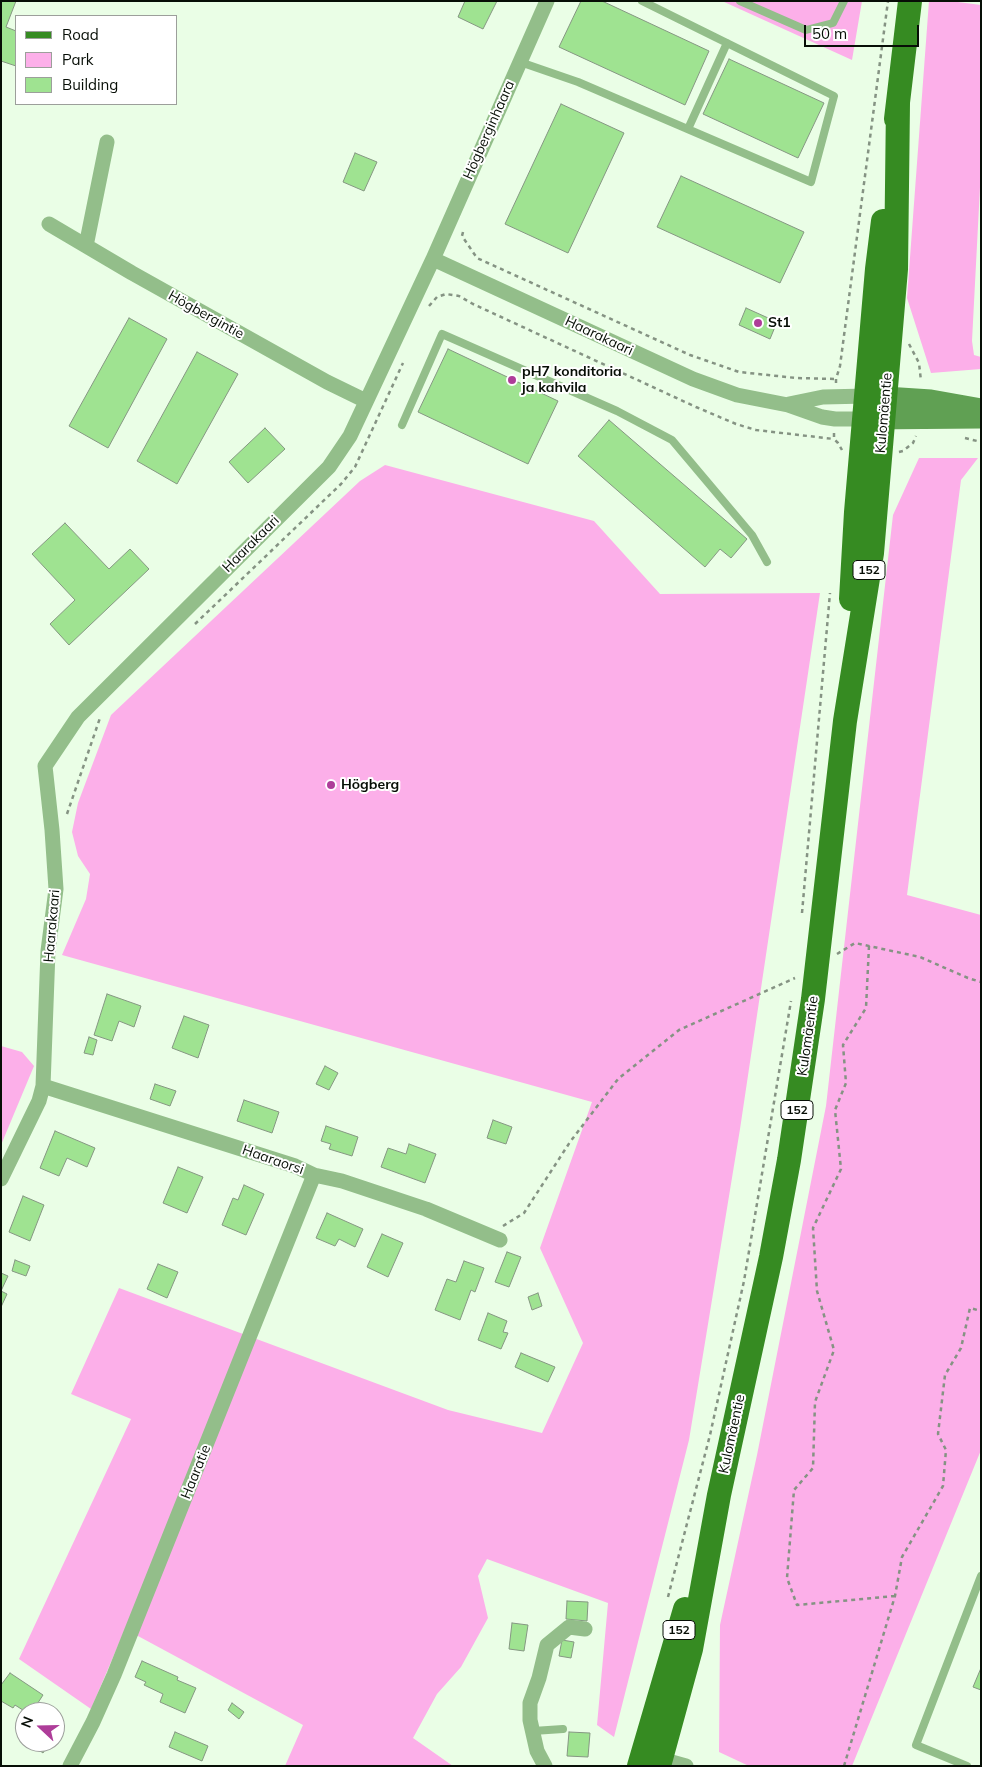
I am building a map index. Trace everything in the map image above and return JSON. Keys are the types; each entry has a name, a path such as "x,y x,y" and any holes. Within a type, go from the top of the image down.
{"main road":[{"name":"Kulomäentie","path":"648,1764 719,1495 771,1257 789,1160 814,999 845,721 872,553 878,269 910,1"}],"street":[{"name":"Högberginhaara","path":"433,259 547,1"},
{"path":"86,246 107,142"},
{"name":"Högbergintie","path":"49,224 327,382 366,401"},
{"name":"Haarakaari","path":"1,1179 38,1101 43,1086 48,951 56,889 45,766 78,717 329,468 350,436 433,259 693,379 737,395 788,405 822,417 836,418 875,407"},
{"name":"Haarakaari","path":"788,405 838,395 875,407"},
{"path":"875,407 951,403 981,409"},
{"path":"875,407 981,418"},
{"name":"Haaraorsi","path":"43,1086 294,1166 314,1175 342,1181 426,1209 494,1238"},
{"name":"Haaratie","path":"70,1766 93,1722 114,1675 314,1175"},
{"path":"545,1766 537,1750 530,1720 530,1703 539,1678 547,1645 569,1627 585,1628"},
{"path":"648,1764 686,1766"}],"lane":[{"path":"520,62 578,82 811,182 834,96 642,1"},
{"path":"740,1 806,30 833,23 844,1"},
{"path":"688,130 727,43"},
{"path":"402,425 442,334 617,411 672,440 752,535 767,562"},
{"path":"967,1766 916,1745 981,1576"},
{"path":"533,1730 563,1729"}],"path":[{"path":"838,395 836,379 840,366 888,1"},
{"path":"464,227 462,236 477,258 690,355 739,372 796,378 836,379"},
{"path":"427,309 437,297 446,294 459,296 679,400 736,424 756,430 834,439"},
{"path":"192,627 341,484 354,467 366,445 404,360"},
{"path":"836,418 834,439 842,450 841,457"},
{"path":"801,922 831,588"},
{"path":"65,820 68,805 100,719 104,713"},
{"path":"855,943 920,957 981,982"},
{"path":"869,946 866,1008 843,1045 846,1083 835,1110 841,1169 813,1228 817,1291 834,1350 815,1402 814,1468 794,1490 787,1578 797,1605 895,1596"},
{"path":"794,988 797,971"},
{"path":"494,1238 524,1212 570,1142 618,1079 679,1030 795,978"},
{"path":"668,1600 710,1435 744,1281 792,998"},
{"path":"844,1766 895,1596 902,1557 943,1486 946,1450 938,1434 945,1375 961,1348 970,1308 981,1311"}],"green space":[{"path":"722,1 862,1 852,60"},
{"path":"929,1 950,1 981,5 981,168 972,341 974,355 981,357 981,369 931,373 907,298"},
{"path":"919,458 978,458 961,480 907,895 981,915 981,1450 852,1766 749,1766 719,1752 720,1625 757,1455 826,1106 893,515"},
{"path":"385,465 594,521 660,594 820,593 740,1129 689,1440 614,1737 597,1725 608,1603 487,1559 478,1576 488,1618 461,1667 437,1694 413,1738 453,1766 285,1766 303,1725 125,1629 91,1709 19,1659 131,1419 71,1394 119,1288 448,1410 542,1433 583,1343 540,1248 592,1102 62,955 86,899 90,874 78,856 72,832 78,803 111,715 360,481"},
{"path":"1,1046 22,1052 34,1066 1,1145"}],"building":[{"path":"1,1 16,1 6,27 15,31 15,66 1,61"},
{"path":"465,1 497,1 483,29 458,17"},
{"path":"581,1 602,1 709,51 685,105 559,47"},
{"path":"729,59 824,103 798,158 703,114"},
{"path":"561,104 624,133 568,253 505,224"},
{"path":"355,153 377,162 364,191 343,182"},
{"path":"681,176 804,232 780,283 657,227"},
{"path":"746,308 777,322 770,339 739,325"},
{"path":"129,318 167,339 108,448 69,426"},
{"path":"448,349 558,401 528,464 418,412"},
{"path":"197,352 238,374 177,484 137,461"},
{"path":"609,420 747,539 731,558 720,549 705,567 578,456"},
{"path":"265,428 285,449 248,483 229,462"},
{"path":"65,523 109,569 130,549 149,569 69,645 50,624 75,600 32,554"},
{"path":"107,994 141,1006 134,1027 119,1021 112,1041 94,1035"},
{"path":"184,1016 209,1025 198,1058 172,1048"},
{"path":"89,1037 97,1040 93,1055 84,1053"},
{"path":"325,1066 338,1073 329,1090 316,1084"},
{"path":"155,1084 176,1091 170,1106 150,1099"},
{"path":"244,1100 279,1112 272,1133 237,1121"},
{"path":"493,1120 512,1127 506,1144 487,1138"},
{"path":"326,1126 358,1137 352,1156 329,1149 331,1144 321,1141"},
{"path":"55,1131 95,1148 87,1167 67,1158 59,1176 40,1168"},
{"path":"409,1144 436,1154 425,1183 381,1167 388,1148 406,1154"},
{"path":"178,1167 203,1177 187,1213 163,1203"},
{"path":"244,1185 264,1194 246,1235 222,1225 233,1198 238,1200"},
{"path":"23,1196 44,1205 30,1241 9,1232"},
{"path":"327,1213 363,1229 355,1247 339,1239 335,1246 316,1238"},
{"path":"382,1234 403,1243 388,1277 367,1267"},
{"path":"507,1252 521,1257 509,1287 495,1282"},
{"path":"15,1260 30,1266 26,1276 12,1271"},
{"path":"464,1261 484,1268 475,1292 471,1290 460,1320 435,1310 447,1279 456,1282"},
{"path":"158,1264 178,1272 167,1298 147,1289"},
{"path":"1,1273 8,1276 1,1291"},
{"path":"1,1291 7,1294 1,1307"},
{"path":"538,1293 542,1306 532,1310 528,1297"},
{"path":"488,1313 507,1321 503,1332 508,1333 501,1349 478,1340"},
{"path":"521,1353 555,1367 548,1382 515,1367"},
{"path":"567,1601 588,1602 587,1621 566,1619"},
{"path":"512,1623 528,1625 524,1651 509,1649"},
{"path":"562,1640 574,1642 571,1658 559,1656"},
{"path":"142,1661 178,1677 177,1680 196,1688 185,1713 160,1702 163,1694 144,1685 146,1682 135,1677"},
{"path":"981,1668 981,1690 973,1687"},
{"path":"10,1673 43,1695 38,1702 15,1702 13,1708 1,1701 1,1685"},
{"path":"232,1703 244,1712 239,1719 228,1710"},
{"path":"175,1732 208,1746 202,1761 169,1747"},
{"path":"569,1732 590,1733 588,1757 567,1756"}],"place":[{"name":"St1","path":"758,323"},
{"name":"pH7 konditoria ja kahvila","path":"512,380"},
{"name":"Högberg","path":"331,785"}]}
